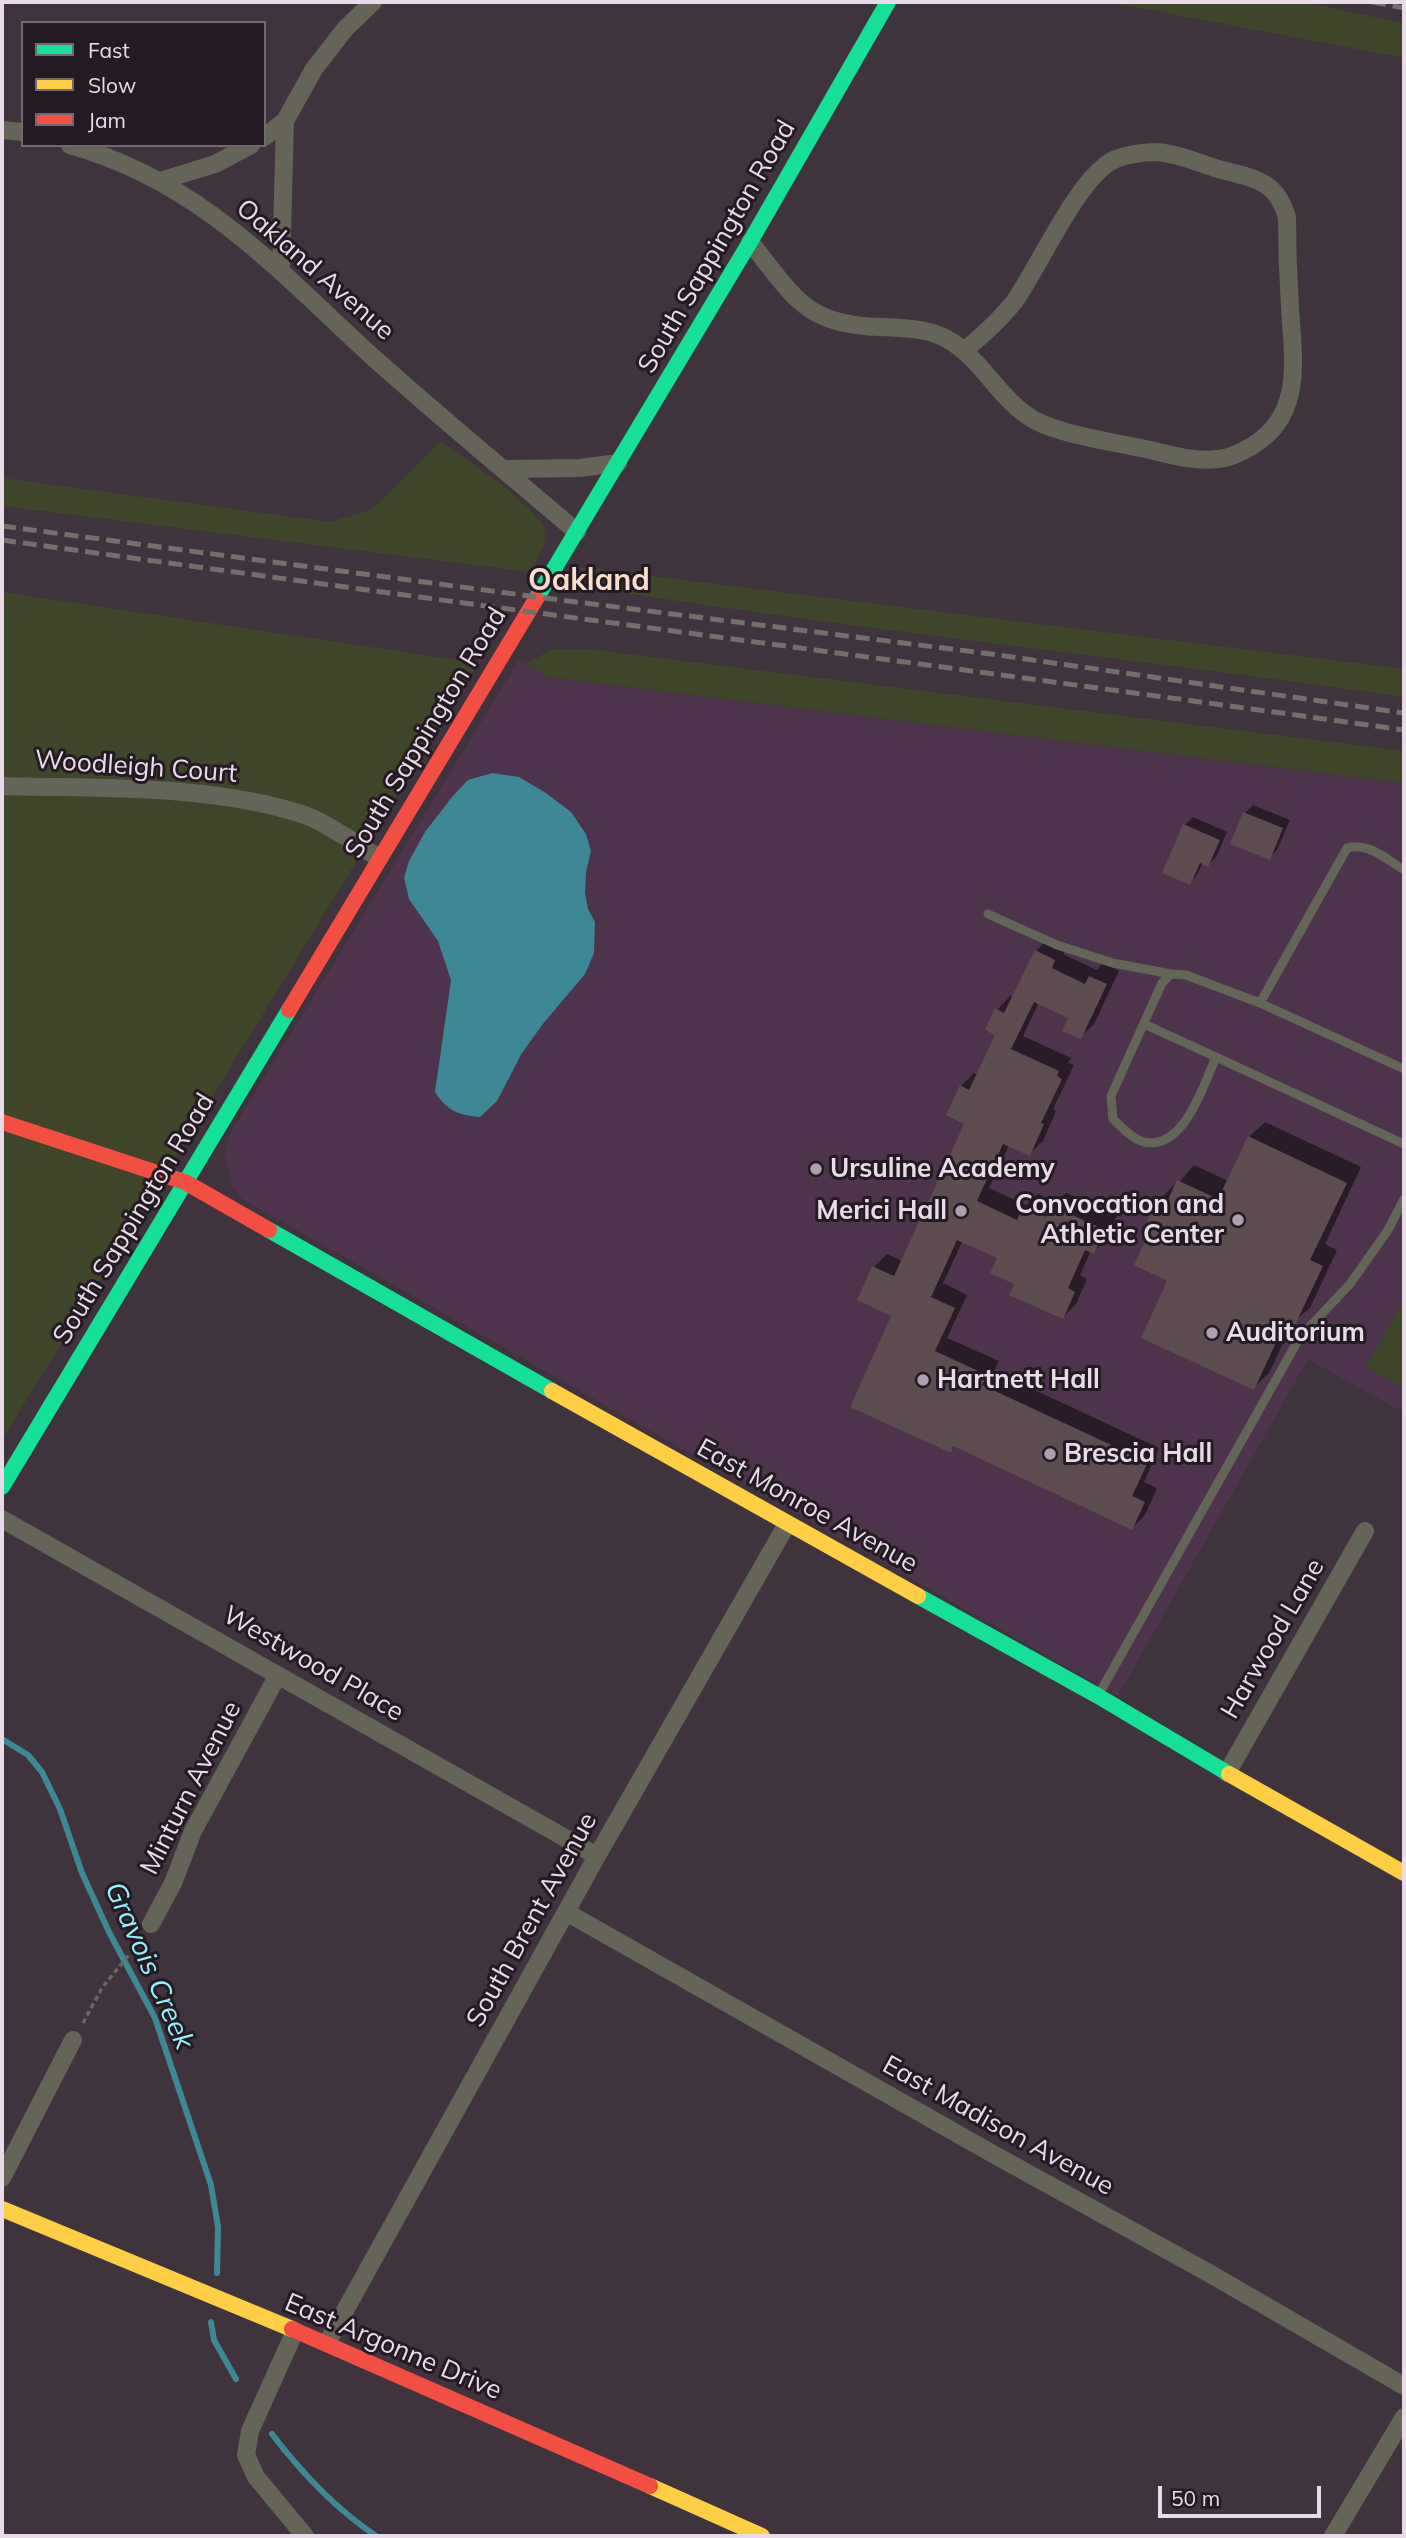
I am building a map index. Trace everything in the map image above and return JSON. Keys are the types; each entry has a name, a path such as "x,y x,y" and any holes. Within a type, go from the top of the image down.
{"street":[{"path":"266,135 285,121 314,69 345,29 373,2"},
{"name":"South Sappington Road","path":"2,1487 577,532 750,242 888,2"},
{"path":"281,271 285,121"},
{"path":"2,130 21,132"},
{"name":"Oakland Avenue","path":"76,147 121,162 160,181 189,198 253,244 374,358 577,532"},
{"path":"160,181 215,164 247,147"},
{"path":"750,242 793,295 808,309 826,319 855,327 912,329 944,337 964,350 1016,408 1038,422 1161,453 1217,460 1241,453 1262,440 1284,415 1291,395 1293,364 1287,217 1281,199 1256,179 1158,152 1132,154 1111,162 1093,177 1080,194 1026,284 996,325 964,350"},
{"path":"503,469 580,468 618,463"},
{"name":"Woodleigh Court","path":"2,786 171,792 252,802 308,816 379,858"},
{"name":"East Monroe Avenue","path":"2,1122 185,1182 787,1524 1098,1696 1404,1873"},
{"name":"Westwood Place","path":"2,1519 597,1856"},
{"name":"South Brent Avenue","path":"327,2343 597,1856 787,1524"},
{"name":"Harwood Lane","path":"1227,1773 1365,1531"},
{"name":"Minturn Avenue","path":"151,1924 173,1883 193,1831 278,1675"},
{"name":"East Madison Avenue","path":"566,1912 981,2148 1207,2272 1404,2386"},
{"path":"2,2178 73,2040"},
{"name":"East Argonne Drive","path":"2,2208 327,2343 762,2536"},
{"path":"296,2330 250,2431 246,2455 256,2477 304,2536"},
{"path":"1333,2536 1404,2417"}],"lane":[{"path":"1260,1003 1347,848 1358,845 1367,847 1404,870"},
{"path":"988,914 1057,945 1113,963 1186,975 1260,1003 1404,1069"},
{"path":"1171,974 1162,984 1111,1096 1113,1119 1131,1136 1146,1142 1165,1139 1178,1132 1189,1116 1216,1057"},
{"path":"1144,1024 1404,1144"},
{"path":"1098,1696 1300,1337 1350,1284 1388,1230 1404,1199"}],"path":[{"path":"73,2040 102,1988 135,1949"}],"shaded area":[{"name":"Ursuline Academy","path":"519,660 548,677 1404,783 1404,1413 1308,1359 1118,1696 242,1199 232,1185 224,1153 229,1135"}],"green space":[{"path":"1108,2 1302,2 1404,23 1404,58"},
{"path":"440,441 516,496 540,522 545,532 544,542 531,572 2,506 2,478 330,522 371,510"},
{"path":"578,567 1404,669 1404,697 777,615 568,584"},
{"path":"2,592 478,663 2,1440"},
{"path":"552,649 587,649 1404,751 1404,783 548,677 526,664"},
{"path":"1404,1299 1404,1388 1366,1367"}],"water":[{"path":"492,773 519,777 546,793 571,812 586,834 591,851 585,893 588,909 595,922 594,953 585,974 522,1053 497,1101 480,1117 454,1111 444,1104 435,1092 451,980 438,941 409,899 404,878 409,861 425,832 452,797 468,780"}],"building":[{"path":"1243,812 1283,828 1270,860 1230,844"},
{"path":"1183,824 1220,840 1208,867 1200,863 1190,885 1162,873"},
{"path":"1035,950 1055,960 1052,968 1085,984 1089,976 1107,984 1081,1039 1062,1031 1068,1018 1034,1002 1011,1049 1059,1071 1057,1076 1062,1079 1041,1123 1044,1124 1030,1156 1003,1144 977,1201 1017,1220 1023,1206 1046,1217 1051,1205 1105,1230 1094,1254 1085,1250 1068,1288 1075,1292 1063,1319 1009,1295 1014,1284 990,1273 997,1258 957,1240 931,1297 955,1308 935,1351 987,1375 982,1385 1148,1462 1132,1496 1145,1502 1132,1530 953,1446 951,1453 850,1407 891,1316 857,1300 872,1266 894,1276 964,1124 946,1115 960,1085 969,1090 995,1035 985,1030 995,1008 1004,1013"},
{"name":"Convocation and Athletic Center","path":"1248,1136 1347,1183 1310,1260 1323,1266 1295,1325 1286,1321 1254,1390 1141,1338 1167,1281 1134,1265 1146,1239 1140,1236 1157,1200 1166,1204 1177,1180 1218,1199"}],"waterway":[{"name":"Gravois Creek","path":"2,1739 28,1755 42,1772 60,1809 82,1873 109,1932 155,2018 211,2185 218,2227 217,2273"},
{"name":"Gravois Creek","path":"211,2322 214,2340 236,2379"},
{"name":"Gravois Creek","path":"272,2434 320,2489 376,2536"}],"railway":[{"path":"1372,2 1404,8"},
{"path":"2,526 991,654 1404,713"},
{"path":"2,540 1404,730"}],"traffic: fast":[{"path":"536,599 750,242 888,2"},
{"path":"2,1487 289,1010"},
{"path":"269,1230 552,1391"},
{"path":"918,1596 1098,1696 1229,1774"}],"traffic: slow":[{"path":"552,1391 918,1596"},
{"path":"1229,1774 1404,1873"},
{"path":"2,2209 292,2329"},
{"path":"650,2486 762,2536"}],"traffic: jam":[{"path":"289,1010 536,599"},
{"path":"2,1122 185,1182 269,1230"},
{"path":"292,2329 650,2486"}],"place":[{"name":"Ursuline Academy","path":"816,1169"},
{"name":"Merici Hall","path":"961,1211"},
{"name":"Convocation and Athletic Center","path":"1238,1220"},
{"name":"Auditorium","path":"1212,1333"},
{"name":"Hartnett Hall","path":"923,1380"},
{"name":"Brescia Hall","path":"1050,1454"}],"district":[{"name":"Oakland","path":"589,581"}]}
